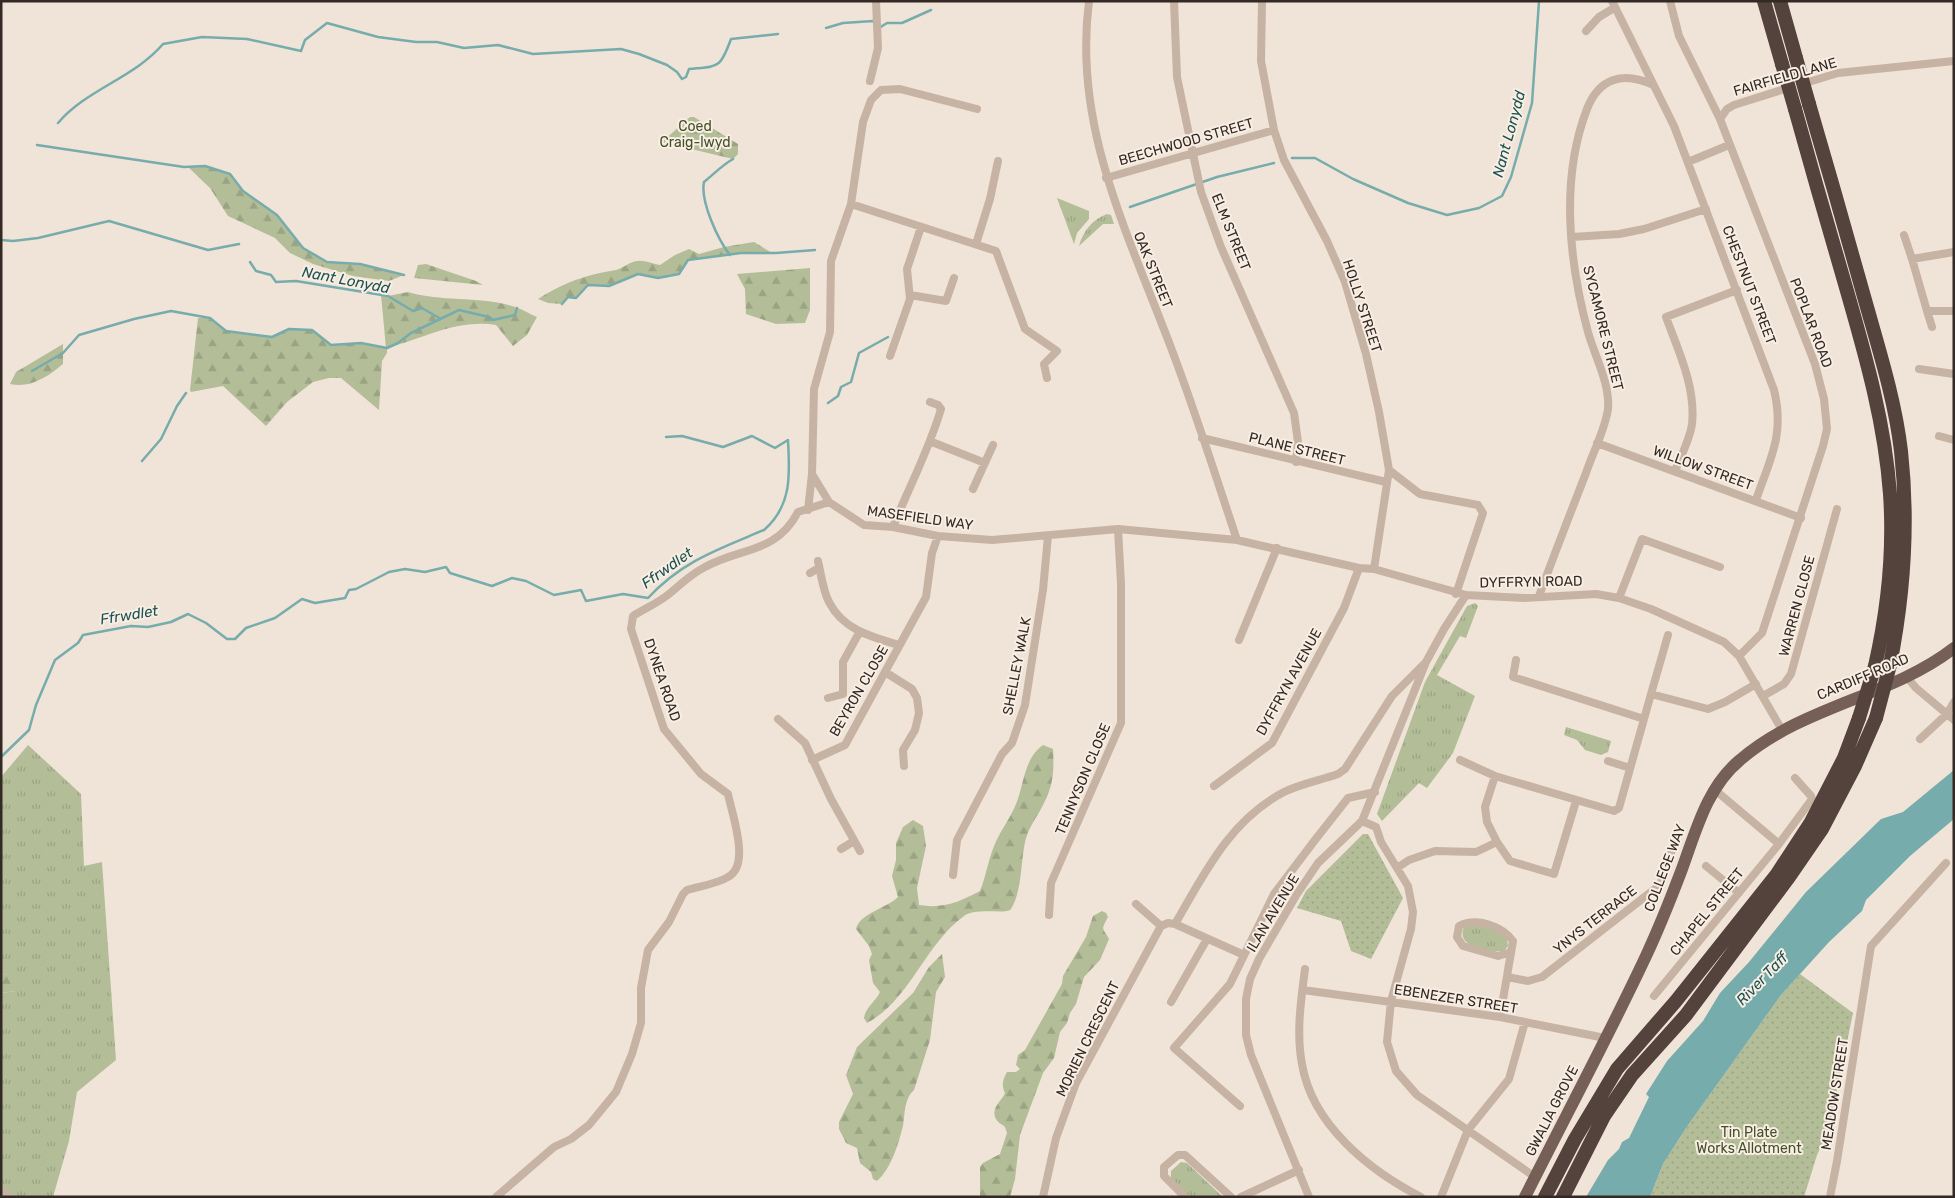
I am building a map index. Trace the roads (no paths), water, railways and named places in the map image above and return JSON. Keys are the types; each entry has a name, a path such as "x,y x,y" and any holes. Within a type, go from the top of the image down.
{"highway":[{"path":"1545,1197 1575,1139 1617,1069 1676,1001 1777,874 1812,822 1844,758 1859,718 1875,666 1884,627 1890,578 1892,528 1887,459 1864,352 1764,1"},
{"path":"1563,1197 1604,1116 1632,1075 1686,1015 1789,877 1822,829 1856,766 1876,718 1898,629 1905,563 1906,529 1901,449 1872,325 1780,1"}],"main road":[{"name":"CARDIFF ROAD","path":"1782,730 1906,676 1954,648"},
{"name":"COLLEGE WAY","path":"1605,1038 1659,926 1693,832 1715,790 1738,761 1782,730"},
{"name":"GWALIA GROVE","path":"1525,1197 1605,1038"}],"street":[{"path":"870,81 878,48 876,1"},
{"name":"OAK STREET","path":"1089,1 1088,47 1091,114 1106,178 1123,229 1177,362 1237,540"},
{"name":"ELM STREET","path":"1174,1 1177,77 1201,192 1221,247 1294,413 1298,442 1296,462"},
{"name":"HOLLY STREET","path":"1262,1 1261,61 1274,130 1284,160 1327,241 1344,282 1366,354 1388,470 1374,569"},
{"name":"POPLAR ROAD","path":"1670,1 1679,36 1720,119 1815,364 1824,399 1827,428 1801,518 1762,633 1739,656"},
{"path":"1586,31 1613,4"},
{"name":"CHESTNUT STREET","path":"1613,4 1688,162 1774,390 1779,415 1775,443 1756,500"},
{"name":"FAIRFIELD LANE","path":"1720,119 1727,109 1740,102 1838,73 1954,61"},
{"name":"SYCAMORE STREET","path":"1538,596 1606,417 1607,394 1582,309 1572,237 1572,189 1579,130 1591,98 1603,85 1612,80 1633,78 1653,85"},
{"path":"808,510 812,474 814,389 830,332 831,261 851,204 863,122 871,100 881,90 900,89 977,110"},
{"name":"BEECHWOOD STREET","path":"1106,178 1274,130"},
{"path":"1688,162 1729,145"},
{"path":"976,244 990,200 998,161"},
{"path":"851,204 996,251 1025,329 1057,351 1044,364 1048,378"},
{"path":"1572,237 1619,234 1644,229 1706,208"},
{"path":"890,356 910,300 907,269 921,227"},
{"path":"1904,235 1932,327"},
{"path":"1912,259 1954,252"},
{"path":"910,295 946,301 954,278"},
{"path":"1676,471 1692,426 1693,407 1686,374 1666,316 1737,290"},
{"path":"1927,310 1954,311"},
{"path":"1920,369 1954,374"},
{"path":"893,526 932,442 941,409 930,402"},
{"path":"1939,436 1954,440"},
{"name":"PLANE STREET","path":"1202,438 1386,482"},
{"path":"932,442 985,463"},
{"name":"WILLOW STREET","path":"1597,443 1801,518"},
{"path":"973,489 993,445"},
{"path":"1388,470 1420,494 1478,505 1483,512 1456,594"},
{"name":"MASEFIELD WAY","path":"812,474 828,502 864,525 893,526 938,536 992,540 1118,529 1200,537"},
{"name":"DYNEA ROAD","path":"496,1197 554,1147 571,1139 589,1125 616,1092 632,1054 640,1023 642,988 648,950 668,922 687,890 729,877 739,867 741,856 728,794 701,774 664,729 631,629 633,616 668,595 683,580 707,566 778,539 791,526 798,512 828,502"},
{"name":"WARREN CLOSE","path":"1763,696 1784,684 1791,674 1837,509"},
{"name":"TENNYSON CLOSE","path":"1049,915 1052,883 1121,723 1122,584 1118,529"},
{"name":"BEYRON CLOSE","path":"812,760 845,745 926,597 932,552 938,536"},
{"name":"SHELLEY WALK","path":"953,875 957,840 1002,754 1012,743 1024,705 1043,590 1048,536"},
{"name":"DYFFRYN ROAD","path":"1200,537 1237,540 1359,568 1374,569 1456,594 1524,598 1596,594 1619,598 1698,628 1724,642 1739,656 1782,730"},
{"path":"1619,598 1642,539 1720,567"},
{"path":"1239,640 1277,548"},
{"path":"810,573 818,564 828,602 842,620 860,633 899,645"},
{"name":"DYFFRYN AVENUE","path":"1214,786 1272,743 1344,608 1359,568"},
{"path":"1175,924 1210,862 1233,832 1272,798 1286,791 1338,774 1345,769 1392,696 1426,662 1466,595"},
{"path":"828,698 843,694 843,662 860,633"},
{"path":"1460,760 1495,776 1576,801 1614,811 1619,808 1668,635"},
{"path":"1516,660 1513,678 1644,719"},
{"name":"ILAN AVENUE","path":"1309,1197 1250,1055 1246,1035 1246,999 1250,979 1259,959 1296,894 1318,864 1362,820 1375,792 1426,662"},
{"path":"885,672 912,689 918,698 915,730 903,750 904,766"},
{"path":"1906,676 1954,720"},
{"path":"1651,694 1708,709 1726,702 1756,684"},
{"path":"1920,739 1947,714 1954,702"},
{"path":"778,719 805,743 860,851"},
{"path":"1608,761 1630,768"},
{"path":"1495,776 1486,800 1485,815 1497,842 1510,862 1554,874 1576,801"},
{"name":"CHAPEL STREET","path":"1654,996 1739,893 1812,799 1794,778"},
{"path":"1715,790 1778,844"},
{"path":"1240,1106 1174,1048 1230,984 1274,894 1348,798 1375,792"},
{"path":"1362,820 1376,827 1381,842 1408,886 1413,912 1411,929 1391,1002 1387,1042 1396,1071 1417,1095 1535,1177"},
{"path":"840,849 854,841"},
{"path":"1397,868 1416,857 1436,851 1476,852 1497,842"},
{"name":"YNYS TERRACE","path":"1507,977 1536,980 1660,885 1673,847"},
{"name":"MEADOW STREET","path":"1830,1197 1838,1162 1871,946 1946,863"},
{"path":"1706,866 1739,893"},
{"path":"1136,904 1161,926 1168,923 1175,924 1244,955"},
{"path":"1500,1017 1514,941 1506,931 1469,921 1459,926 1457,937 1462,946 1498,956 1511,952"},
{"name":"MORIEN CRESCENT","path":"1043,1197 1056,1138 1076,1084 1161,926"},
{"path":"1171,1002 1207,939"},
{"path":"1305,969 1299,1036 1302,1066 1313,1100 1332,1127 1354,1151 1394,1183 1421,1197"},
{"name":"EBENEZER STREET","path":"1303,990 1500,1017 1605,1038"},
{"path":"1440,1197 1468,1130 1510,1079 1525,1022"},
{"path":"1185,1197 1164,1176 1164,1167 1178,1155 1185,1155 1231,1197"},
{"path":"1241,1197 1299,1170"},
{"path":"1,1190 11,1197"}],"water":[{"name":"River Taff","path":"1954,770 1954,819 1910,856 1866,900 1862,911 1829,942 1781,995 1686,1128 1663,1164 1650,1197 1586,1197 1608,1160 1619,1149 1622,1142 1629,1138 1649,1097 1646,1094 1667,1061 1703,1021 1720,993 1749,962 1806,892 1881,819 1903,812"}],"waterway":[{"name":"Nant Lonydd","path":"1292,158 1315,158 1353,179 1408,203 1447,215 1479,208 1502,196 1511,177 1532,103 1539,1"},
{"path":"879,28 887,23 902,23 931,10"},
{"path":"826,28 843,23 873,21 875,23"},
{"path":"58,123 83,101 138,66 163,44 202,37 247,39 301,51 305,40 327,23 378,37 416,42 437,42 464,48 498,45 533,54 621,49 667,65 677,72 682,79 686,77 689,69 713,66 721,61 731,39 778,34"},
{"path":"37,145 184,167 205,166 230,174 243,191 277,215 303,248 327,262 360,264 404,275"},
{"path":"730,255 720,240 711,220 703,190 704,182 733,159"},
{"name":"Nant Lonydd","path":"1130,207 1217,177 1274,163"},
{"path":"1,240 13,241 38,238 109,221 208,250 239,244"},
{"path":"562,304 568,297 576,298 588,285 609,286 638,274 658,278 679,274 688,260 741,253 815,250"},
{"name":"Nant Lonydd","path":"250,262 256,271 271,275 276,282 296,281 388,296 413,311 422,308 441,319"},
{"path":"32,371 63,353 79,335 134,319 171,311 210,318 226,331 272,337 289,329 312,330 331,345 361,343 387,348 398,343 411,333 459,310 489,317 493,320 515,315 517,308"},
{"name":"Ffrwdlet","path":"828,403 838,396 841,387 851,382 859,353 888,337"},
{"path":"142,461 161,439 177,406 186,393"},
{"name":"Ffrwdlet","path":"1,757 29,730 36,705 55,660 78,643 83,635 131,626 148,627 171,622 188,614 206,623 227,639 235,639 246,628 275,618 302,599 315,603 345,598 349,590 356,589 389,572 405,569 425,572 446,567 450,573 492,586 512,578 526,581 554,595 581,590 586,601 623,594 648,598 674,574 688,565 716,550 764,530 780,511 789,477 788,440 775,448 752,436 723,447 682,436 666,437"}],"park label":[{"name":"Coed Craig-lwyd","path":"695,134"},
{"name":"Tin Plate Works Allotment","path":"1749,1140"}]}
